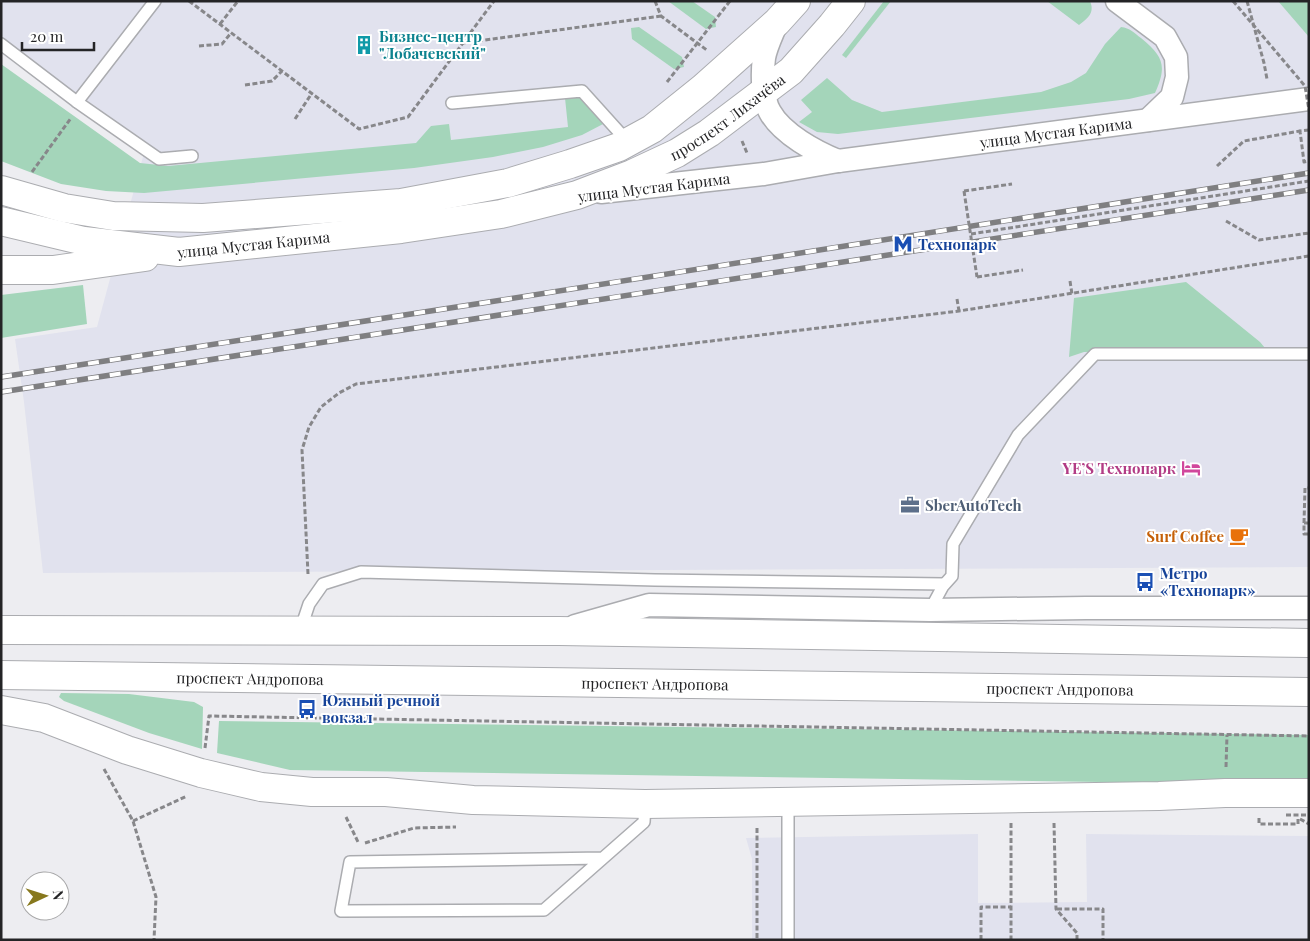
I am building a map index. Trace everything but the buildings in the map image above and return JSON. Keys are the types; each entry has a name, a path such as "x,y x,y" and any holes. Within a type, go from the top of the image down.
{"street":[{"path":"628,142 652,129 675,112 777,22 796,1"},
{"name":"проспект Лихачёва","path":"577,195 632,174 677,153 709,133 790,71 851,1"},
{"path":"1117,1 1165,37 1176,57 1177,77 1172,97 1148,120"},
{"path":"777,22 764,58 763,86 769,111 778,123 816,152 838,162"},
{"name":"улица Мустая Карима","path":"1,222 84,241 178,252 401,229 501,214 577,195 764,174 838,162 1309,99"},
{"name":"улица Мустая Карима","path":"1,190 64,208 113,216 203,218 401,202 508,183 570,164 628,142"},
{"path":"1,243 84,241 203,218"},
{"path":"1,270 53,270 83,267 178,252"},
{"path":"559,631 649,605 930,610 1309,608"},
{"path":"1,630 559,631 1309,643"},
{"name":"проспект Андропова","path":"1,675 1309,692"},
{"path":"1,710 44,718 127,750 201,773 261,787 312,792 386,792 473,800 645,804 1309,793"}],"lane":[{"path":"77,102 155,1"},
{"path":"1,44 77,102 160,159 192,156"},
{"path":"452,103 582,90 628,142"},
{"path":"930,610 944,584 952,576 953,544 1018,435 1095,354 1309,354"},
{"path":"300,631 309,604 323,584 361,572 655,580 944,584"},
{"path":"788,802 788,940"},
{"path":"603,858 350,862 341,911 544,910 644,822 645,804"}],"path":[{"path":"189,1 359,128 408,117 494,1"},
{"path":"220,24 238,1"},
{"path":"655,1 661,16 710,52"},
{"path":"664,87 696,42 730,1"},
{"path":"1233,1 1305,86 1309,110"},
{"path":"1247,1 1267,80"},
{"path":"463,43 661,16"},
{"path":"199,46 222,44 231,33"},
{"path":"245,85 272,81 282,71"},
{"path":"295,120 312,93"},
{"path":"30,175 72,116 77,102"},
{"path":"1217,166 1244,141 1309,130"},
{"path":"1300,131 1304,162 1309,161"},
{"path":"742,140 749,161"},
{"path":"971,234 1309,181"},
{"path":"1012,184 964,191 977,277 1024,270"},
{"path":"1226,221 1259,240 1309,233"},
{"path":"308,583 302,450 309,427 321,408 338,393 356,384 959,311 1309,256"},
{"path":"1070,281 1072,294"},
{"path":"957,299 959,311"},
{"path":"1309,488 1305,488 1307,523 1304,534 1309,534"},
{"path":"201,773 209,716 1309,736"},
{"path":"101,764 133,821 156,897 154,940"},
{"path":"1286,815 1309,815"},
{"path":"1054,821 1056,909 1077,933 1077,940"},
{"path":"1011,823 1011,940"},
{"path":"757,824 757,940"},
{"path":"981,940 981,907 1011,906"},
{"path":"1056,909 1102,909 1103,940"}],"shaded area":[{"path":"1,1 1309,1 1309,567 43,573 15,339 97,327 144,153 1,47"},
{"path":"978,834 978,903 1087,902 1086,834 1309,836 1309,940 752,940 752,859 746,838"}],"green space":[{"path":"668,1 692,1 715,17 716,27 706,29"},
{"path":"884,1 891,1 846,58 842,55"},
{"path":"1047,1 1090,1 1092,9 1088,17 1079,25"},
{"path":"1278,1 1309,1 1309,37"},
{"path":"639,27 682,57 684,67 674,69 632,39 631,28"},
{"path":"1121,27 1141,38 1159,57 1162,69 1155,93 1129,99 838,134 817,132 799,122 812,112 801,100 827,78 852,100 882,112 1041,92 1071,82 1086,73 1105,44"},
{"path":"1,64 140,163 168,166 416,143 431,126 449,124 451,140 568,127 565,98 580,97 605,123 582,135 543,147 493,157 414,168 144,193 106,191 61,184 1,161"},
{"path":"1186,282 1265,348 1084,352 1069,357 1074,298"},
{"path":"83,285 87,324 1,338 1,295"},
{"path":"61,693 129,694 194,702 203,707 202,749 149,733 64,701 59,697"},
{"path":"219,721 1309,735 1309,785 290,770 217,753"}],"railway":[{"path":"1,377 1309,173"},
{"path":"1,392 1309,190"}],"place":[{"name":"Бизнес-центр \"Лобачевский\"","path":"364,45"},
{"name":"Технопарк","path":"903,244"},
{"name":"YE’S Технопарк","path":"1191,468"},
{"name":"SberAutoTech","path":"910,505"},
{"name":"Surf Coffee","path":"1239,536"},
{"name":"Метро «Технопарк»","path":"1145,582"},
{"name":"Южный речной вокзал","path":"307,709"}]}
